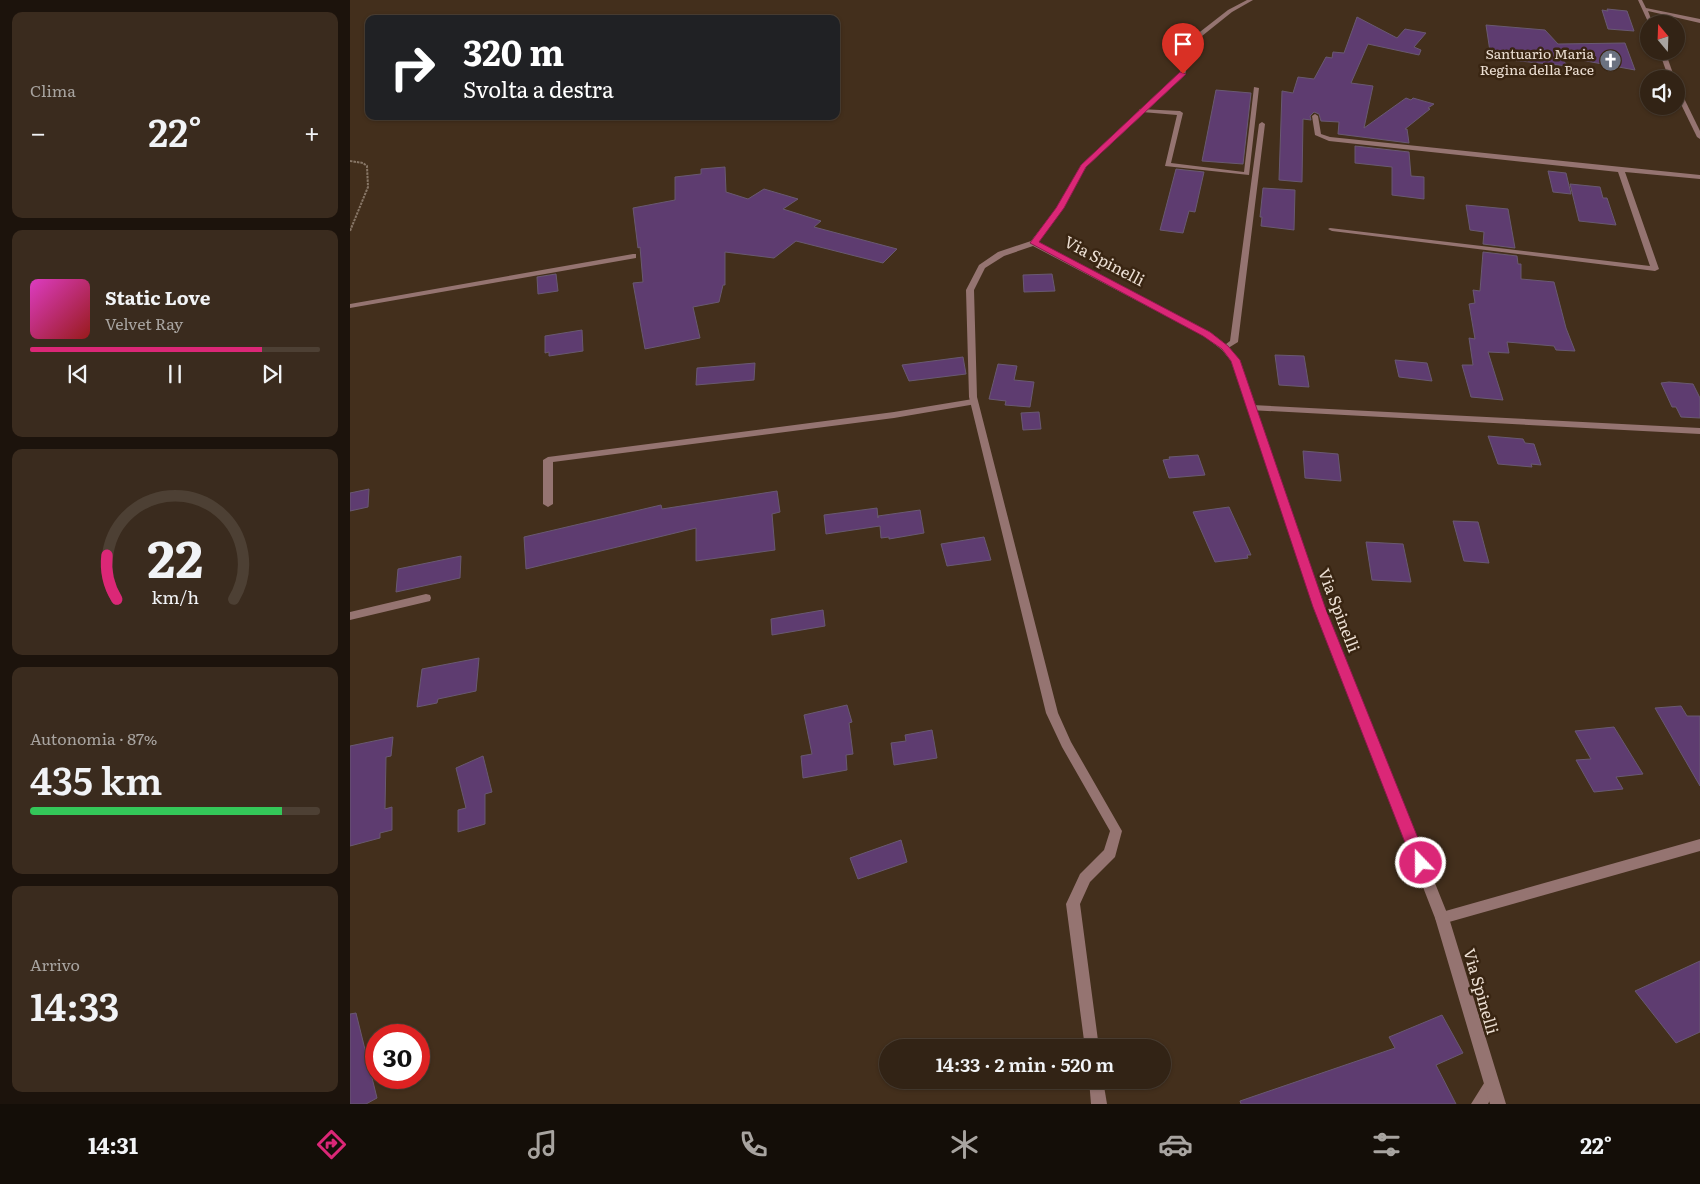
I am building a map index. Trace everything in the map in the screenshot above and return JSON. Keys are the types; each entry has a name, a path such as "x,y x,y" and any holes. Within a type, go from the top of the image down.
{"street":[{"path":"1091,1039 1073,904 1085,878 1110,853 1116,831 1066,744 1052,713 973,402 970,290 982,268 1001,254 1034,243 1060,208 1083,166 1183,74 1189,43 1230,12 1251,0"},
{"path":"1640,0 1647,15"},
{"path":"1645,9 1700,21"},
{"path":"1142,110 1180,114 1167,165 1246,174 1256,88"},
{"path":"1685,106 1700,137"},
{"path":"1315,116 1318,135 1329,139 1700,177"},
{"path":"1225,348 1234,342 1262,124"},
{"path":"1332,229 1655,269 1621,170"},
{"name":"Via Spinelli","path":"1034,243 1206,334 1225,348 1235,360 1319,607 1442,918 1498,1104"},
{"path":"350,306 633,256"},
{"path":"548,504 548,460 894,416 973,402"},
{"path":"1252,408 1700,431"},
{"path":"350,616 426,598"},
{"path":"1442,918 1700,845"},
{"path":"1479,1104 1491,1085"},
{"path":"1097,1089 1099,1104"}],"path":[{"path":"350,161 367,166 368,188 350,231"}],"building":[{"path":"1607,9 1627,11 1634,31 1608,29 1602,10 1608,11"},
{"path":"1357,17 1397,38 1405,29 1426,33 1414,47 1421,50 1419,55 1368,44 1351,83 1373,86 1364,128 1406,98 1434,104 1405,129 1407,129 1409,143 1338,134 1339,122 1321,121 1319,114 1314,112 1310,116 1311,120 1303,119 1302,182 1279,180 1282,91 1293,93 1298,77 1314,79 1326,57 1332,58 1333,52 1344,53"},
{"path":"1486,25 1545,30 1558,44 1625,43 1635,70 1559,56 1568,66 1491,58"},
{"path":"1216,90 1251,93 1243,164 1202,161"},
{"path":"1355,146 1409,152 1411,176 1424,177 1424,199 1392,195 1392,167 1355,163"},
{"path":"725,167 726,192 748,199 764,189 798,199 783,209 821,221 814,227 897,249 883,263 796,241 774,258 725,252 725,285 723,285 719,302 693,307 700,338 645,349 633,283 643,282 640,247 638,248 633,208 675,200 675,177 701,174 701,169"},
{"path":"1176,169 1204,172 1195,212 1189,211 1183,233 1160,230"},
{"path":"1548,171 1566,173 1571,194 1553,192"},
{"path":"1570,184 1600,187 1603,198 1607,198 1616,225 1579,221"},
{"path":"1263,188 1295,190 1294,230 1261,226"},
{"path":"1466,205 1508,209 1515,248 1483,244 1484,232 1470,230"},
{"path":"1483,252 1517,256 1518,264 1521,264 1521,279 1554,282 1566,328 1575,351 1556,350 1554,346 1507,342 1509,353 1488,352 1503,400 1471,397 1462,365 1473,365 1469,338 1475,339 1469,304 1475,303 1473,290 1480,291"},
{"path":"556,274 558,291 538,294 537,277"},
{"path":"1052,274 1055,291 1024,292 1023,275"},
{"path":"582,330 583,351 549,356 549,352 545,353 545,336"},
{"path":"1275,355 1304,356 1309,387 1279,385"},
{"path":"963,357 966,374 909,381 902,365"},
{"path":"1395,360 1427,363 1432,381 1399,377"},
{"path":"755,363 754,380 696,385 697,368"},
{"path":"998,364 1017,366 1014,380 1034,382 1030,407 1005,405 1006,401 989,399"},
{"path":"1661,383 1693,384 1700,398 1700,418 1681,417 1676,407 1672,407"},
{"path":"1039,412 1041,429 1023,430 1021,413"},
{"path":"1488,436 1523,439 1525,443 1534,444 1541,465 1531,464 1532,467 1498,464"},
{"path":"1303,451 1338,454 1341,481 1305,478"},
{"path":"1198,455 1205,475 1169,478 1163,460 1170,459 1169,457"},
{"path":"369,489 368,507 350,511 350,493"},
{"path":"777,491 780,512 772,514 775,550 696,561 696,528 526,569 524,537 661,505 662,509"},
{"path":"1229,507 1251,555 1247,555 1248,558 1215,562 1193,512"},
{"path":"877,508 878,518 878,516 920,510 924,533 889,539 889,537 881,538 880,526 826,534 824,515"},
{"path":"1453,521 1478,522 1489,563 1464,561"},
{"path":"984,537 991,560 947,566 941,544"},
{"path":"1366,542 1403,544 1411,582 1372,580"},
{"path":"461,556 460,578 396,592 398,569"},
{"path":"823,610 825,626 772,635 771,619"},
{"path":"479,658 476,691 438,699 437,703 417,707 422,669"},
{"path":"847,705 852,722 849,723 853,754 846,755 847,770 803,778 801,756 812,754 804,715"},
{"path":"1681,706 1687,716 1700,716 1700,786 1655,708"},
{"path":"1614,727 1643,774 1616,777 1623,789 1594,792 1576,760 1591,759 1575,731"},
{"path":"932,730 937,758 894,765 891,743 906,741 905,735"},
{"path":"393,737 391,756 386,757 385,809 392,807 392,830 380,833 380,838 350,846 350,746"},
{"path":"483,756 492,792 485,794 485,824 458,832 458,810 466,808 456,768"},
{"path":"901,840 907,862 858,879 850,858"},
{"path":"1700,961 1700,1032 1676,1043 1635,991"},
{"path":"356,1013 365,1049 365,1089 375,1089 377,1098 366,1104 350,1104 350,1014"},
{"path":"1442,1015 1463,1053 1436,1065 1456,1104 1241,1104 1240,1101 1395,1048 1389,1037"}],"place":[{"name":"Santuario Maria Regina della Pace","path":"1610,61"}],"route":[{"path":"1183,74 1083,166 1060,208 1034,243 1206,334 1225,348 1235,360 1319,607 1421,863"}]}
